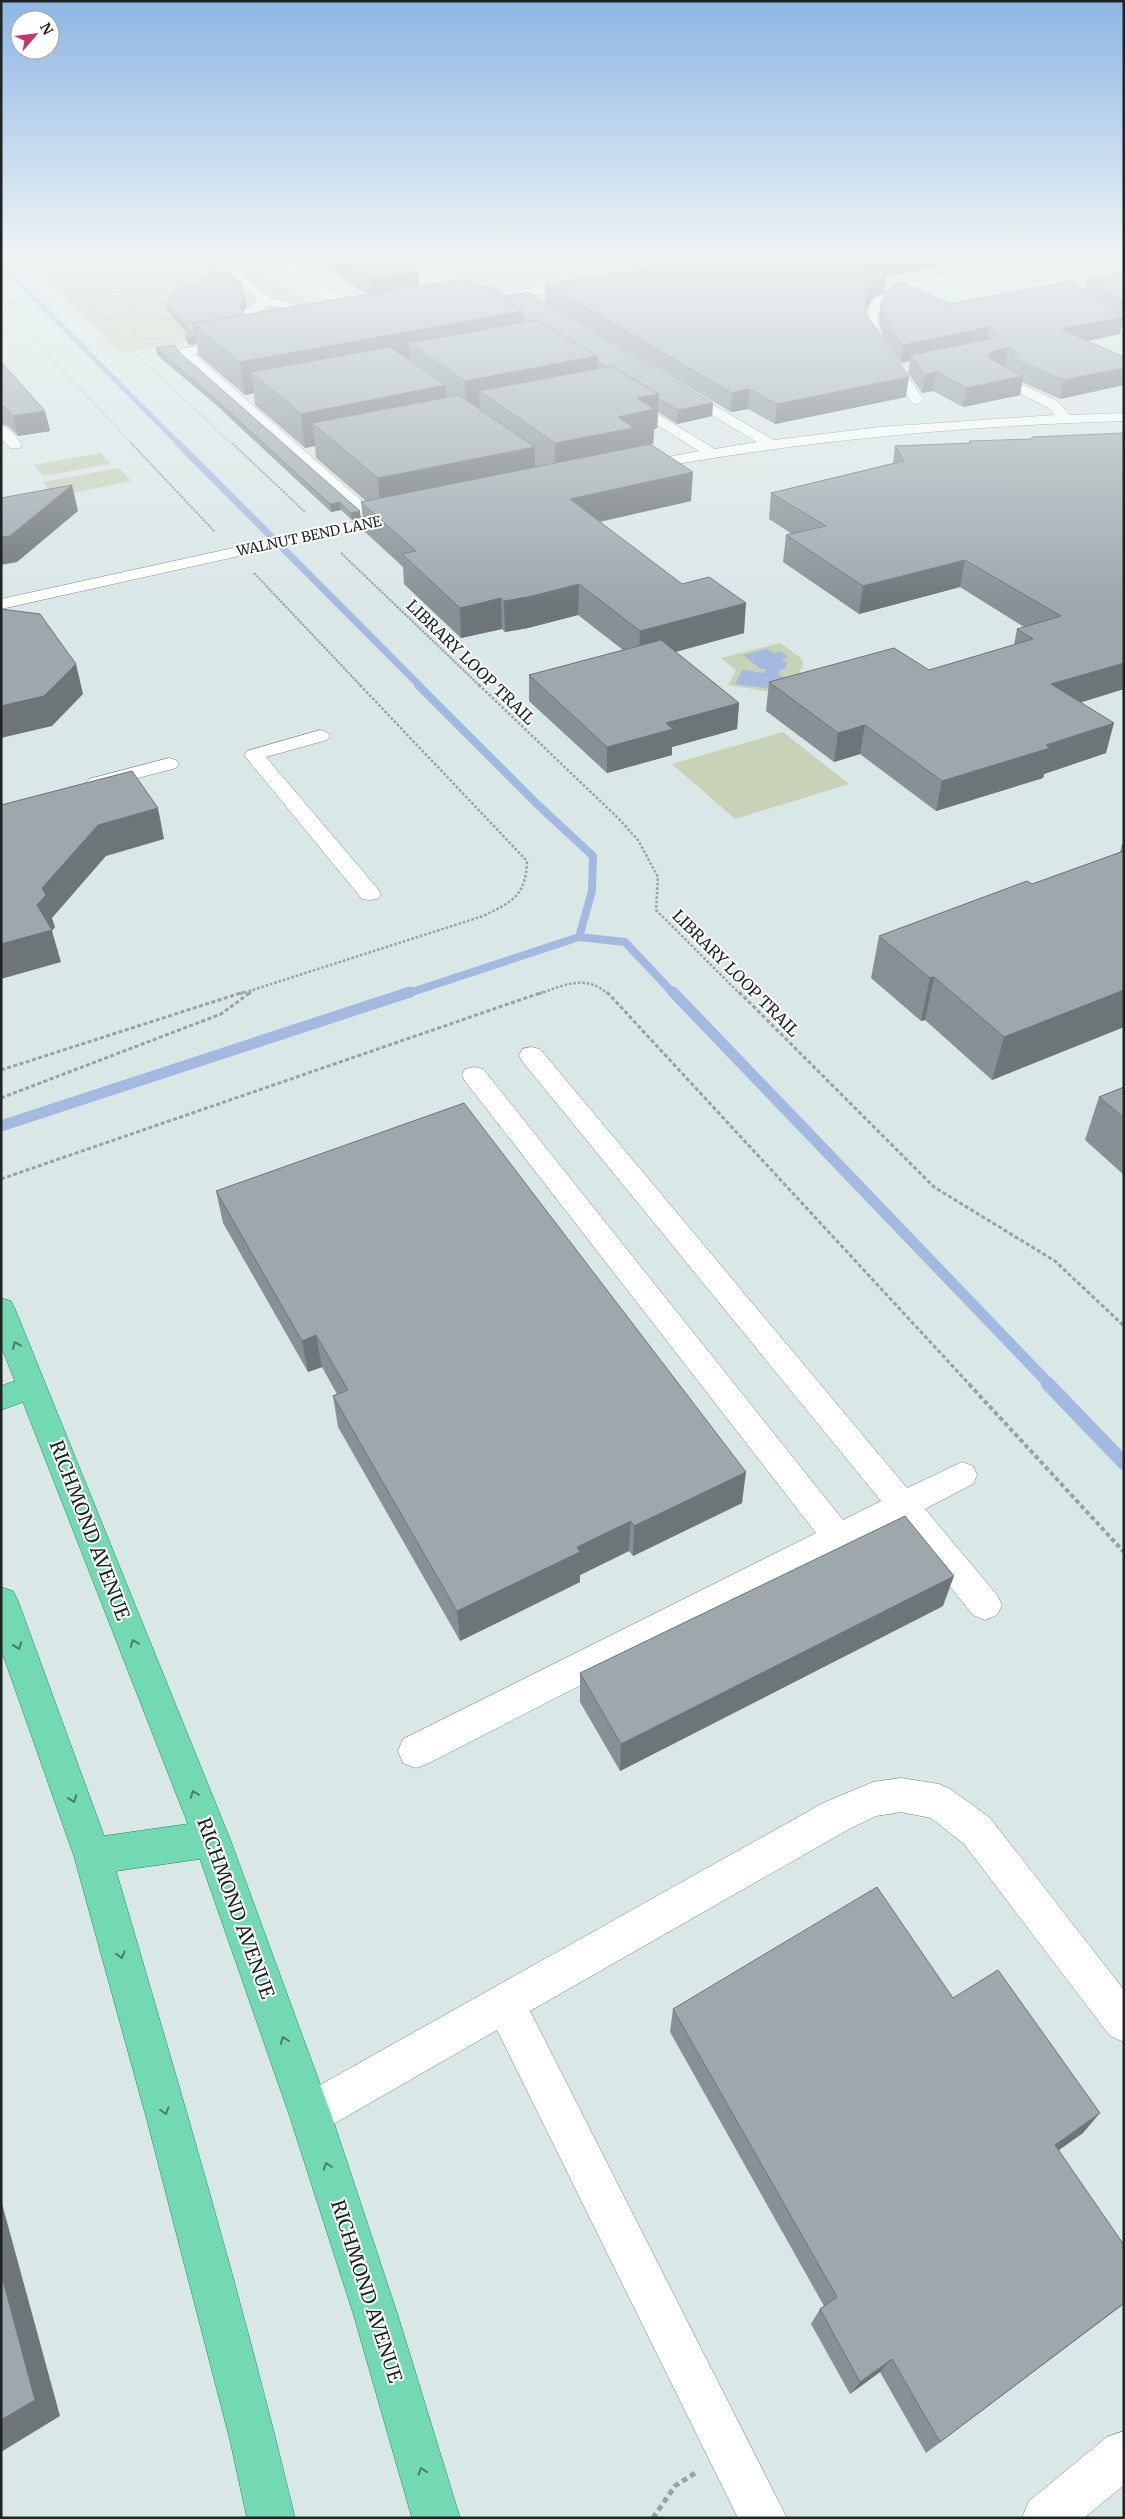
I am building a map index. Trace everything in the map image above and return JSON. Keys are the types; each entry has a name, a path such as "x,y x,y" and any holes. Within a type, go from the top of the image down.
{"main road":[{"name":"RICHMOND AVENUE","path":"1,1309 212,1839 310,2114 376,2316 436,2518"},
{"path":"1,1398 33,1386"},
{"path":"1,1601 93,1856 168,2120 253,2440 271,2518"},
{"path":"93,1856 212,1839"}],"street":[{"path":"206,372 376,521"},
{"path":"897,372 917,400 936,409 956,424"},
{"path":"1004,372 993,375 1052,404 1066,418"},
{"path":"670,384 769,443"},
{"path":"614,392 711,453"},
{"path":"241,402 255,400"},
{"path":"917,400 908,405 921,427"},
{"path":"622,470 769,443 956,424 1124,416"},
{"path":"1,429 15,445"},
{"path":"300,455 320,451"},
{"name":"WALNUT BEND LANE","path":"1,604 415,513"},
{"path":"320,736 254,755 370,894"},
{"path":"76,788 169,764"},
{"path":"531,1054 985,1605"},
{"path":"474,1075 838,1538"},
{"path":"416,1752 962,1475"},
{"path":"310,2114 836,1816 873,1800 901,1795 940,1802 977,1831 1124,2022"},
{"path":"505,2003 763,2518"},
{"path":"1046,2518 1124,2454"}],"path":[{"path":"155,372 310,516"},
{"name":"LIBRARY LOOP TRAIL","path":"316,534 620,819 638,840 658,876 656,910 934,1187 1055,1261 1124,1326"},
{"path":"1,1098 221,1014 257,988"},
{"path":"653,2518 675,2486 729,2450"}],"green space":[{"path":"101,453 110,464 43,476 34,465"},
{"path":"119,468 131,481 54,497 43,482"},
{"path":"780,643 801,658 803,663 791,695 728,685 736,670 721,658"},
{"path":"783,732 849,784 735,819 672,764"}],"water":[{"path":"768,649 774,653 780,651 788,657 782,659 787,663 785,669 780,670 778,675 787,677 780,690 735,684 742,670 764,673 766,669 761,669 743,655"}],"building":[{"path":"1,372 10,372 45,411 13,416 4,406 1,406"},
{"path":"183,372 201,372 360,511 351,513 340,502 330,504"},
{"path":"251,372 426,372 446,385 301,414"},
{"path":"451,372 515,372 465,381"},
{"path":"582,372 621,372 659,394 637,398 654,409 618,417 634,428 555,443 479,391"},
{"path":"621,372 661,372 713,403 678,410 658,398 659,394"},
{"path":"695,372 905,372 909,377 777,404 749,389 732,393"},
{"path":"923,372 1015,372 1023,376 967,388 936,372 925,375"},
{"path":"1044,372 1106,372 1064,380"},
{"path":"459,395 535,447 378,478 312,423"},
{"path":"1124,433 1124,663 1051,684 1114,723 1046,745 1050,748 942,781 865,725 838,733 769,682 894,648 929,670 1033,639 1017,629 1061,616 965,560 863,586 786,535 826,526 771,493 904,461 895,446"},
{"path":"650,444 693,472 570,499 682,584 709,577 746,603 640,631 579,584 528,597 504,601 501,598 460,608 402,554 416,551 361,502"},
{"path":"72,485 10,536 1,537 1,498"},
{"path":"1,609 40,614 76,664 44,696 1,706"},
{"path":"661,640 739,703 666,723 673,729 607,747 529,675"},
{"path":"132,771 158,808 98,825 42,888 46,895 37,905 52,930 1,944 1,805"},
{"path":"1124,851 1124,990 1004,1037 934,977 930,978 879,936 1027,881 1032,884"},
{"path":"1124,1087 1124,1118 1099,1097"},
{"path":"464,1103 746,1472 634,1526 631,1521 577,1547 580,1552 457,1611 333,1396 348,1390 316,1335 302,1341 216,1191"},
{"path":"905,1516 954,1576 621,1744 580,1673"},
{"path":"877,1887 953,1998 998,1970 1100,2113 1055,2145 1124,2245 1124,2303 940,2442 892,2359 860,2382 820,2309 837,2297 673,2009"},
{"path":"1,2273 35,2400 1,2420"}],"waterway":[{"path":"107,372 180,445"},
{"path":"178,443 420,686"},
{"path":"418,685 538,805 593,856 592,891 579,937"},
{"path":"406,994 579,937"},
{"path":"579,937 625,942 674,994"},
{"path":"1,1126 410,992"},
{"path":"673,992 1050,1385"},
{"path":"1048,1384 1124,1463"}]}
